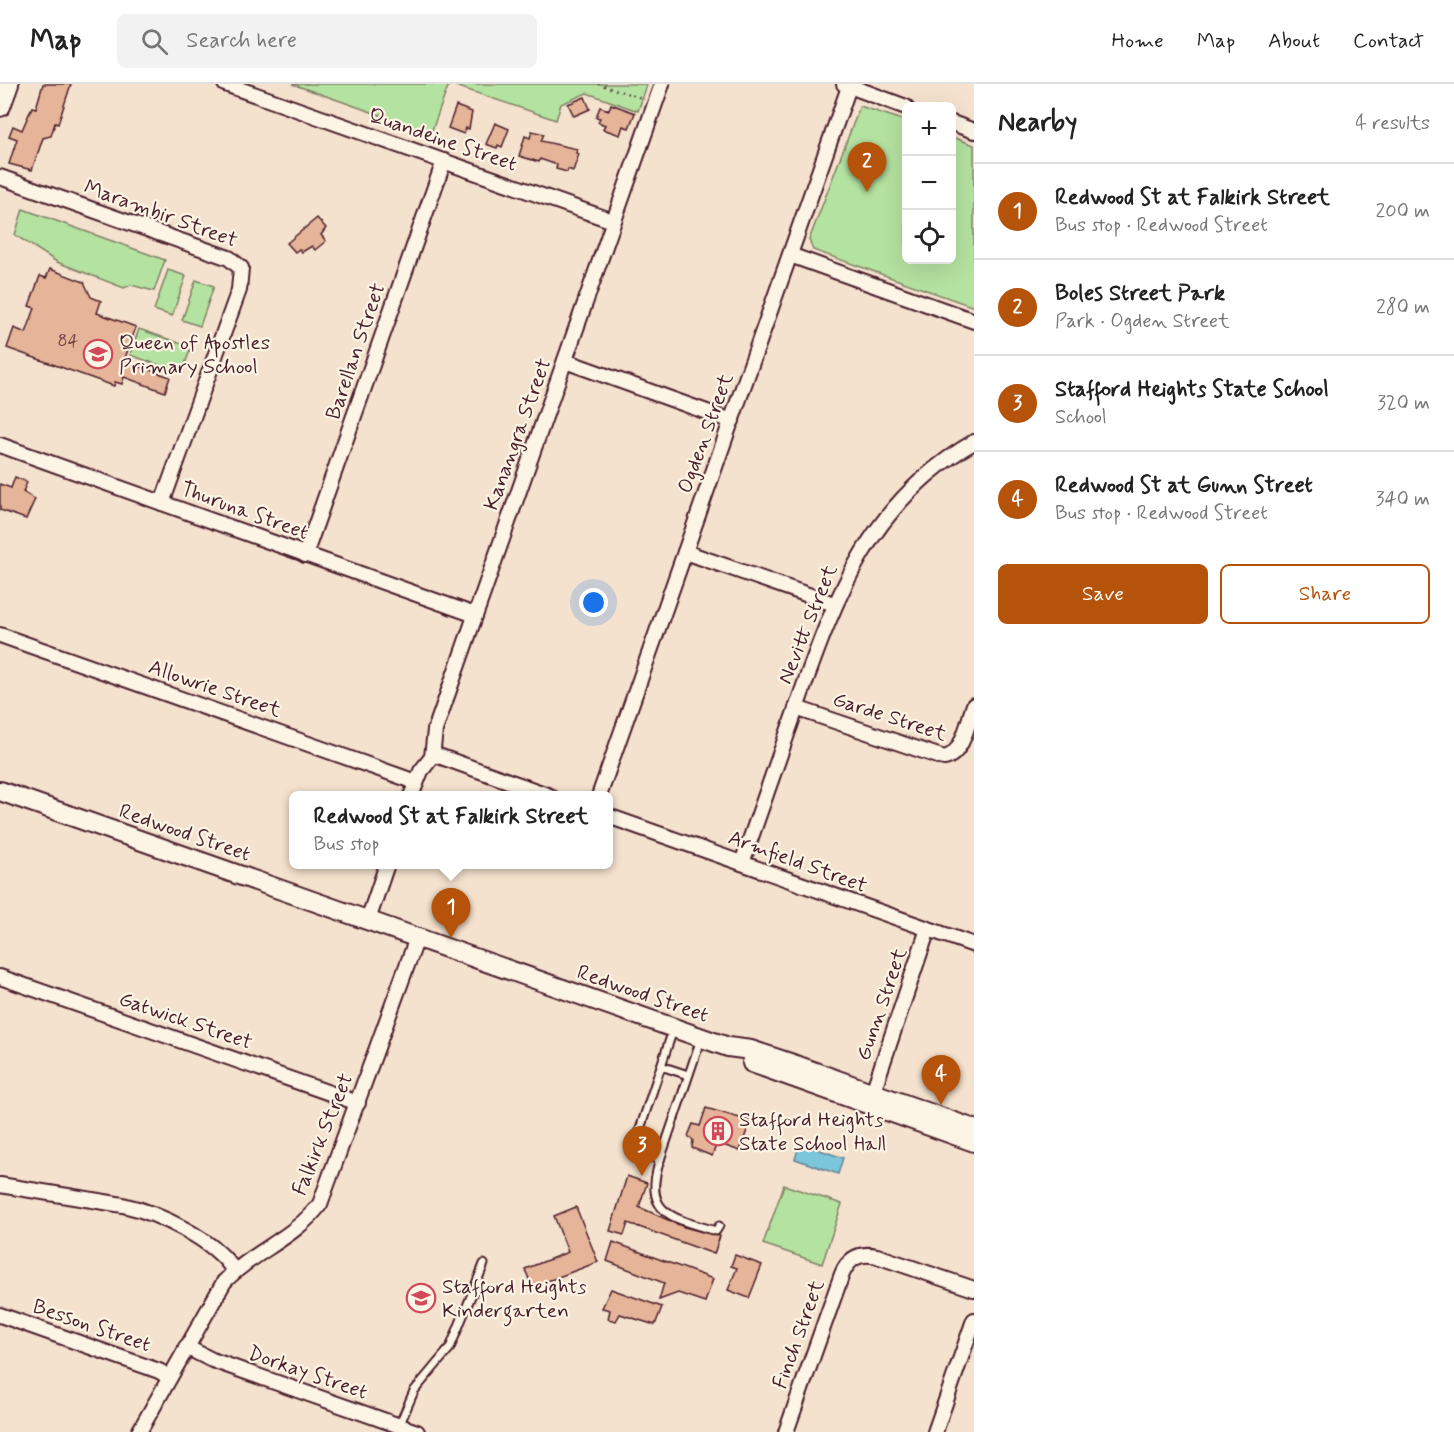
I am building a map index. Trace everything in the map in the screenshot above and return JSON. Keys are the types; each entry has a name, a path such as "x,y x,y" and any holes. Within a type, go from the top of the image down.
{"main road":[{"path":"0,106 8,84"}],"street":[{"name":"Quandeine Street","path":"225,84 614,221"},
{"name":"Kanangra Street","path":"413,791 433,754 433,736 662,84"},
{"path":"848,85 902,105"},
{"name":"Ogden Street","path":"600,791 848,85"},
{"path":"956,125 974,131"},
{"name":"Barellan Street","path":"305,555 444,161"},
{"name":"Marambir Street","path":"0,177 229,258 241,268 239,290 162,503"},
{"path":"790,255 974,321"},
{"path":"565,361 732,421"},
{"name":"Nevitt Street","path":"742,863 834,604 864,549 886,518 919,484 954,455 974,442"},
{"name":"Thuruna Street","path":"0,445 475,615"},
{"path":"685,552 834,604"},
{"name":"Allowrie Street","path":"0,635 416,782"},
{"name":"Garde Street","path":"796,708 944,758 954,754 958,748 974,705"},
{"path":"433,754 539,791"},
{"name":"Redwood Street","path":"0,791 728,1047 751,1050 974,1129"},
{"name":"Armfield Street","path":"613,817 974,945"},
{"path":"368,921 385,869"},
{"name":"Gunn Street","path":"873,1092 928,929"},
{"name":"Falkirk Street","path":"139,1432 224,1282 234,1271 303,1223 320,1204 417,938"},
{"name":"Gatwick Street","path":"0,977 358,1103"},
{"name":"Redwood Street","path":"728,1047 748,1061 974,1142"},
{"path":"0,1185 123,1205 142,1211 195,1236 222,1255 234,1271"},
{"name":"Finch Street","path":"786,1432 842,1274 848,1263 858,1255 878,1256 974,1289"},
{"name":"Besson Street","path":"0,1315 159,1371 169,1377"},
{"path":"935,1432 974,1320"},
{"name":"Dorkay Street","path":"186,1347 207,1358 417,1432"}],"lane":[{"path":"660,1160 633,1150 674,1028"},
{"path":"701,1037 654,1176 653,1194 657,1204 668,1213 716,1231 719,1226"},
{"path":"661,1066 688,1075"},
{"path":"399,1426 414,1391 450,1348 484,1264"}],"path":[{"path":"598,84 655,102"}],"green space":[{"path":"292,84 449,84 431,133"},
{"path":"450,84 647,85 638,111 587,93 561,104 556,120"},
{"path":"860,106 902,120 902,264 956,264 956,138 974,145 974,307 813,250 809,240"},
{"path":"23,209 165,260 154,291 131,285 124,288 57,262 15,235"},
{"path":"168,270 186,276 172,316 154,310"},
{"path":"196,280 214,286 200,326 182,320"},
{"path":"139,329 191,347 182,373 130,355"},
{"path":"784,1185 842,1204 822,1264 763,1244"}],"water":[{"path":"800,1143 843,1158 838,1174 795,1159"}],"building":[{"path":"43,84 71,84 58,124 55,123 51,136 43,138 32,170 9,164 17,139 9,136 13,126 22,130 32,107 36,108"},
{"path":"585,97 590,109 574,116 568,104"},
{"path":"611,104 635,113 629,128 623,126 620,135 603,129 605,125 598,122 600,118 596,117 600,107 609,110"},
{"path":"456,106 472,112 469,129 466,128 464,134 448,128"},
{"path":"495,123 509,129 502,147 498,145 497,148 486,144"},
{"path":"532,131 544,134 541,141 577,149 576,153 579,154 573,171 556,169 557,165 540,159 539,162 519,156 525,136 530,138"},
{"path":"317,218 326,228 321,235 326,241 315,250 312,246 302,252 299,249 295,252 287,243"},
{"path":"50,269 84,282 91,297 101,301 97,313 136,327 124,361 170,377 165,392 124,377 122,384 115,382 114,386 7,348 14,328 26,333 35,308 29,306 40,276 46,278"},
{"path":"15,477 27,482 23,492 35,499 26,519 0,510 0,484 11,488"},
{"name":"Stafford Heights State School Hall","path":"706,1108 750,1121 740,1151 717,1143 712,1156 692,1148 693,1140 688,1136 693,1124 700,1126"},
{"path":"627,1176 647,1183 639,1207 684,1227 720,1236 714,1254 628,1223 624,1235 610,1231"},
{"path":"576,1207 598,1262 532,1287 525,1269 568,1252 554,1216"},
{"path":"613,1242 713,1279 705,1302 678,1293 659,1300 664,1283 607,1261"},
{"path":"735,1255 762,1265 749,1298 728,1290 737,1268 731,1266"},
{"path":"611,1289 662,1307 655,1325 620,1314 616,1321 608,1319 610,1310 602,1308"}],"place":[{"name":"Boles Street Park","path":"867,192"},
{"name":"Queen of Apostles Primary School","path":"98,354"},
{"name":"Redwood St at Falkirk Street","path":"451,938"},
{"name":"Redwood St at Gunn Street","path":"941,1105"},
{"name":"Stafford Heights State School Hall","path":"718,1131"},
{"name":"Stafford Heights State School","path":"642,1176"},
{"name":"Stafford Heights Kindergarten","path":"421,1298"}]}
